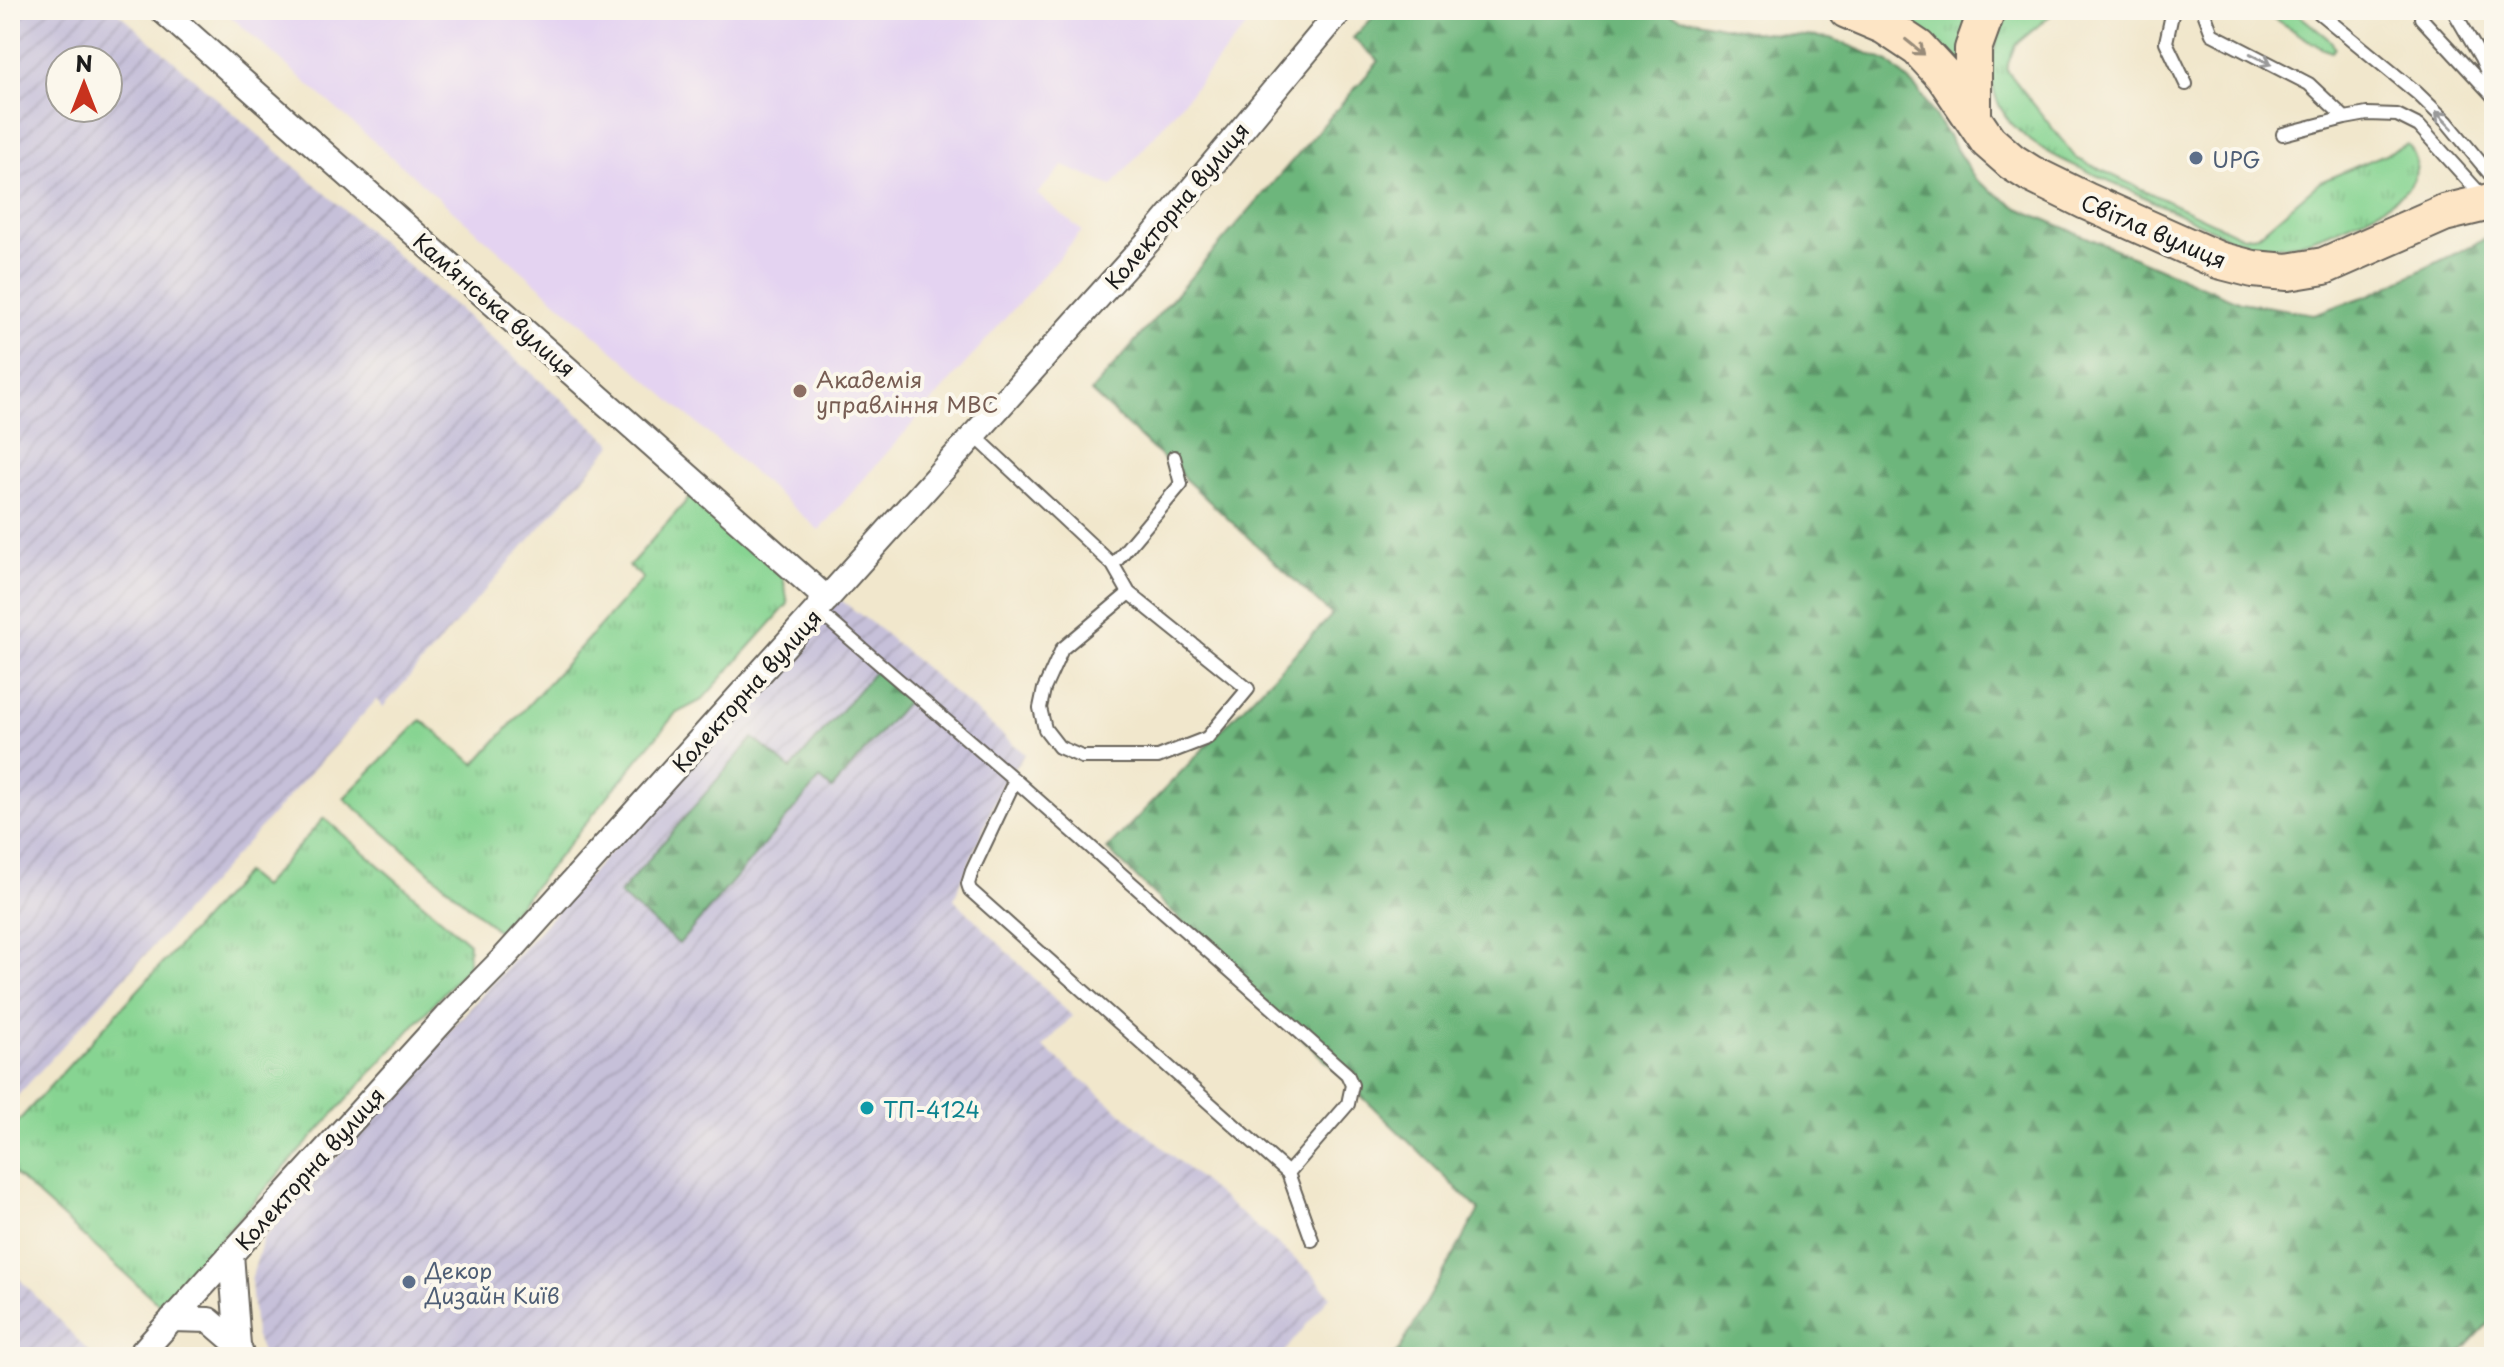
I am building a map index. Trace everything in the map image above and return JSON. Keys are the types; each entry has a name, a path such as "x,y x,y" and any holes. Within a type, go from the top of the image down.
{"main road":[{"name":"Світла вулиця","path":"1847,10 1885,26 1918,48 1944,76 1988,141 2012,162 2031,174 2218,260 2253,269 2288,272 2324,266 2492,194"},
{"path":"1973,117 1973,49 1987,10"}],"street":[{"name":"Камʼянська вулиця","path":"162,10 822,605"},
{"name":"Колекторна вулиця","path":"144,1354 172,1319 446,1017 513,949 1153,236 1341,10"},
{"path":"231,1254 240,1351"},
{"path":"172,1319 209,1320 240,1351"}],"lane":[{"path":"2173,10 2166,42 2186,84"},
{"path":"2203,10 2212,34 2309,84 2345,118"},
{"path":"2316,10 2417,93 2447,122 2492,194"},
{"path":"2453,10 2481,58 2494,89"},
{"path":"2421,18 2494,97"},
{"path":"2283,134 2367,114 2397,115 2419,126 2492,194"},
{"path":"974,435 1113,565 1129,593 1248,689 1207,738 1158,757 1082,757 1059,747 1045,729 1040,708 1044,689 1062,649 1129,593"},
{"path":"1113,565 1181,484 1174,457"},
{"path":"822,605 1347,1074 1352,1085 1348,1104 1288,1173"},
{"path":"1015,780 969,878 970,890 1288,1173 1312,1240"}],"shaded area":[{"path":"10,10 115,10 613,444 383,707 377,699 10,1104"},
{"name":"Академія управління МВС","path":"223,10 1252,10 1246,27 1112,186 1063,166 1037,194 1082,231 819,530"},
{"path":"838,598 882,631 1025,754 1002,784 954,899 1072,1016 1043,1047 1314,1275 1330,1296 1280,1357 264,1357 255,1335 251,1280 263,1239"},
{"path":"10,1269 94,1357 10,1357"}],"green space":[{"path":"1380,10 1660,10 1681,18 1753,32 1831,38 1889,62 1918,90 1976,180 2018,208 2240,302 2314,314 2372,294 2494,237 2494,1317 2457,1357 1392,1357 1401,1347 1479,1210 1107,849 1332,615 1091,392 1379,61 1353,38"},
{"path":"1877,10 1972,10 1958,75"},
{"path":"2012,10 2057,10 2015,45 2006,69 2076,158 2243,237 2258,235 2320,182 2408,144 2416,161 2414,178 2407,189 2383,207 2312,238 2283,246 2234,240 2057,157 2018,130 2003,112 1994,92 1992,67 1998,37"},
{"path":"2260,10 2293,10 2331,41 2335,48 2332,52 2323,49"},
{"path":"697,489 782,571 788,604 702,700 675,714 498,931 344,798 421,720 475,764 643,578 629,566"},
{"path":"875,671 908,700 832,789 820,779 679,944 619,894 753,738 791,769"},
{"path":"324,818 469,943 468,966 160,1305 10,1170 10,1130 245,873 262,887"}],"place":[{"name":"UPG","path":"2196,158"},
{"name":"Академія управління МВС","path":"800,391"},
{"name":"ТП-4124","path":"867,1108"},
{"name":"Декор Дизайн Київ","path":"409,1282"}]}
